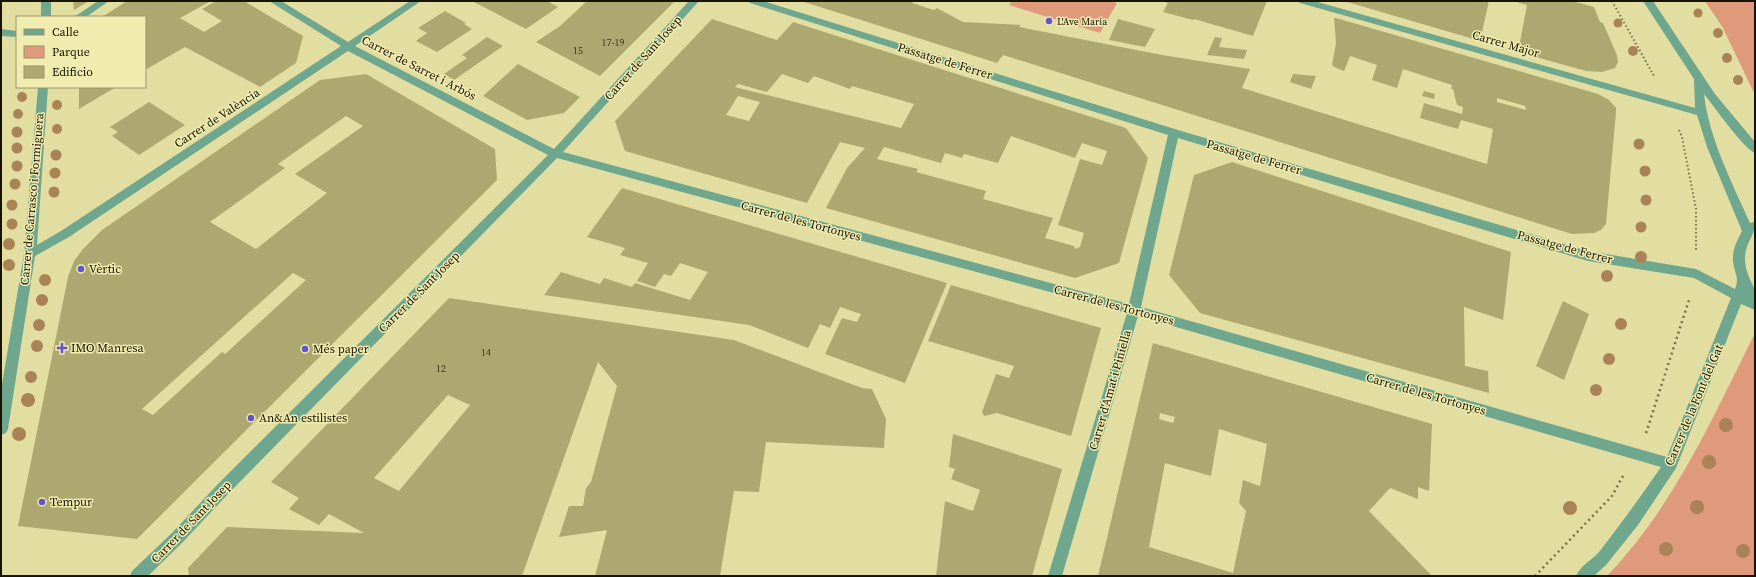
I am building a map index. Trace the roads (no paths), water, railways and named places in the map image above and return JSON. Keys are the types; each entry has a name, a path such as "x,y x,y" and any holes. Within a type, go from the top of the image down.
{"street":[{"path":"46,1 46,16"},
{"path":"81,16 104,1"},
{"name":"Carrer de Sarret i Arbós","path":"274,1 349,47 555,154"},
{"name":"Carrer de València","path":"30,254 65,234 349,47 416,1"},
{"name":"Carrer de Sant Josep","path":"137,576 177,538 223,489 555,154 694,1"},
{"name":"Passatge de Ferrer","path":"753,1 1174,133 1588,256 1696,274 1755,305"},
{"name":"Carrer Major","path":"1303,1 1701,112"},
{"path":"1648,1 1698,79 1732,124 1755,150"},
{"path":"1,32 6,34 16,34"},
{"path":"1698,79 1701,112 1712,148 1751,228 1740,244 1738,262 1744,281 1755,299"},
{"name":"Carrer de Carrasco i Formiguera","path":"1,429 30,254 43,88"},
{"name":"Carrer d'Amat i Piniella","path":"1055,576 1134,310 1174,133"},
{"name":"Carrer de les Tortonyes","path":"555,154 1134,310 1671,464"},
{"name":"Carrer de la Font del Gat","path":"1583,576 1601,560 1633,520 1671,464 1744,281"}],"place":[{"name":"L'Ave Maria","path":"1049,21"},
{"name":"Vèrtic","path":"81,269"},
{"name":"IMO Manresa","path":"62,348"},
{"name":"Més paper","path":"305,349"},
{"name":"An&An estilistes","path":"251,418"},
{"name":"Tempur","path":"42,502"}]}
